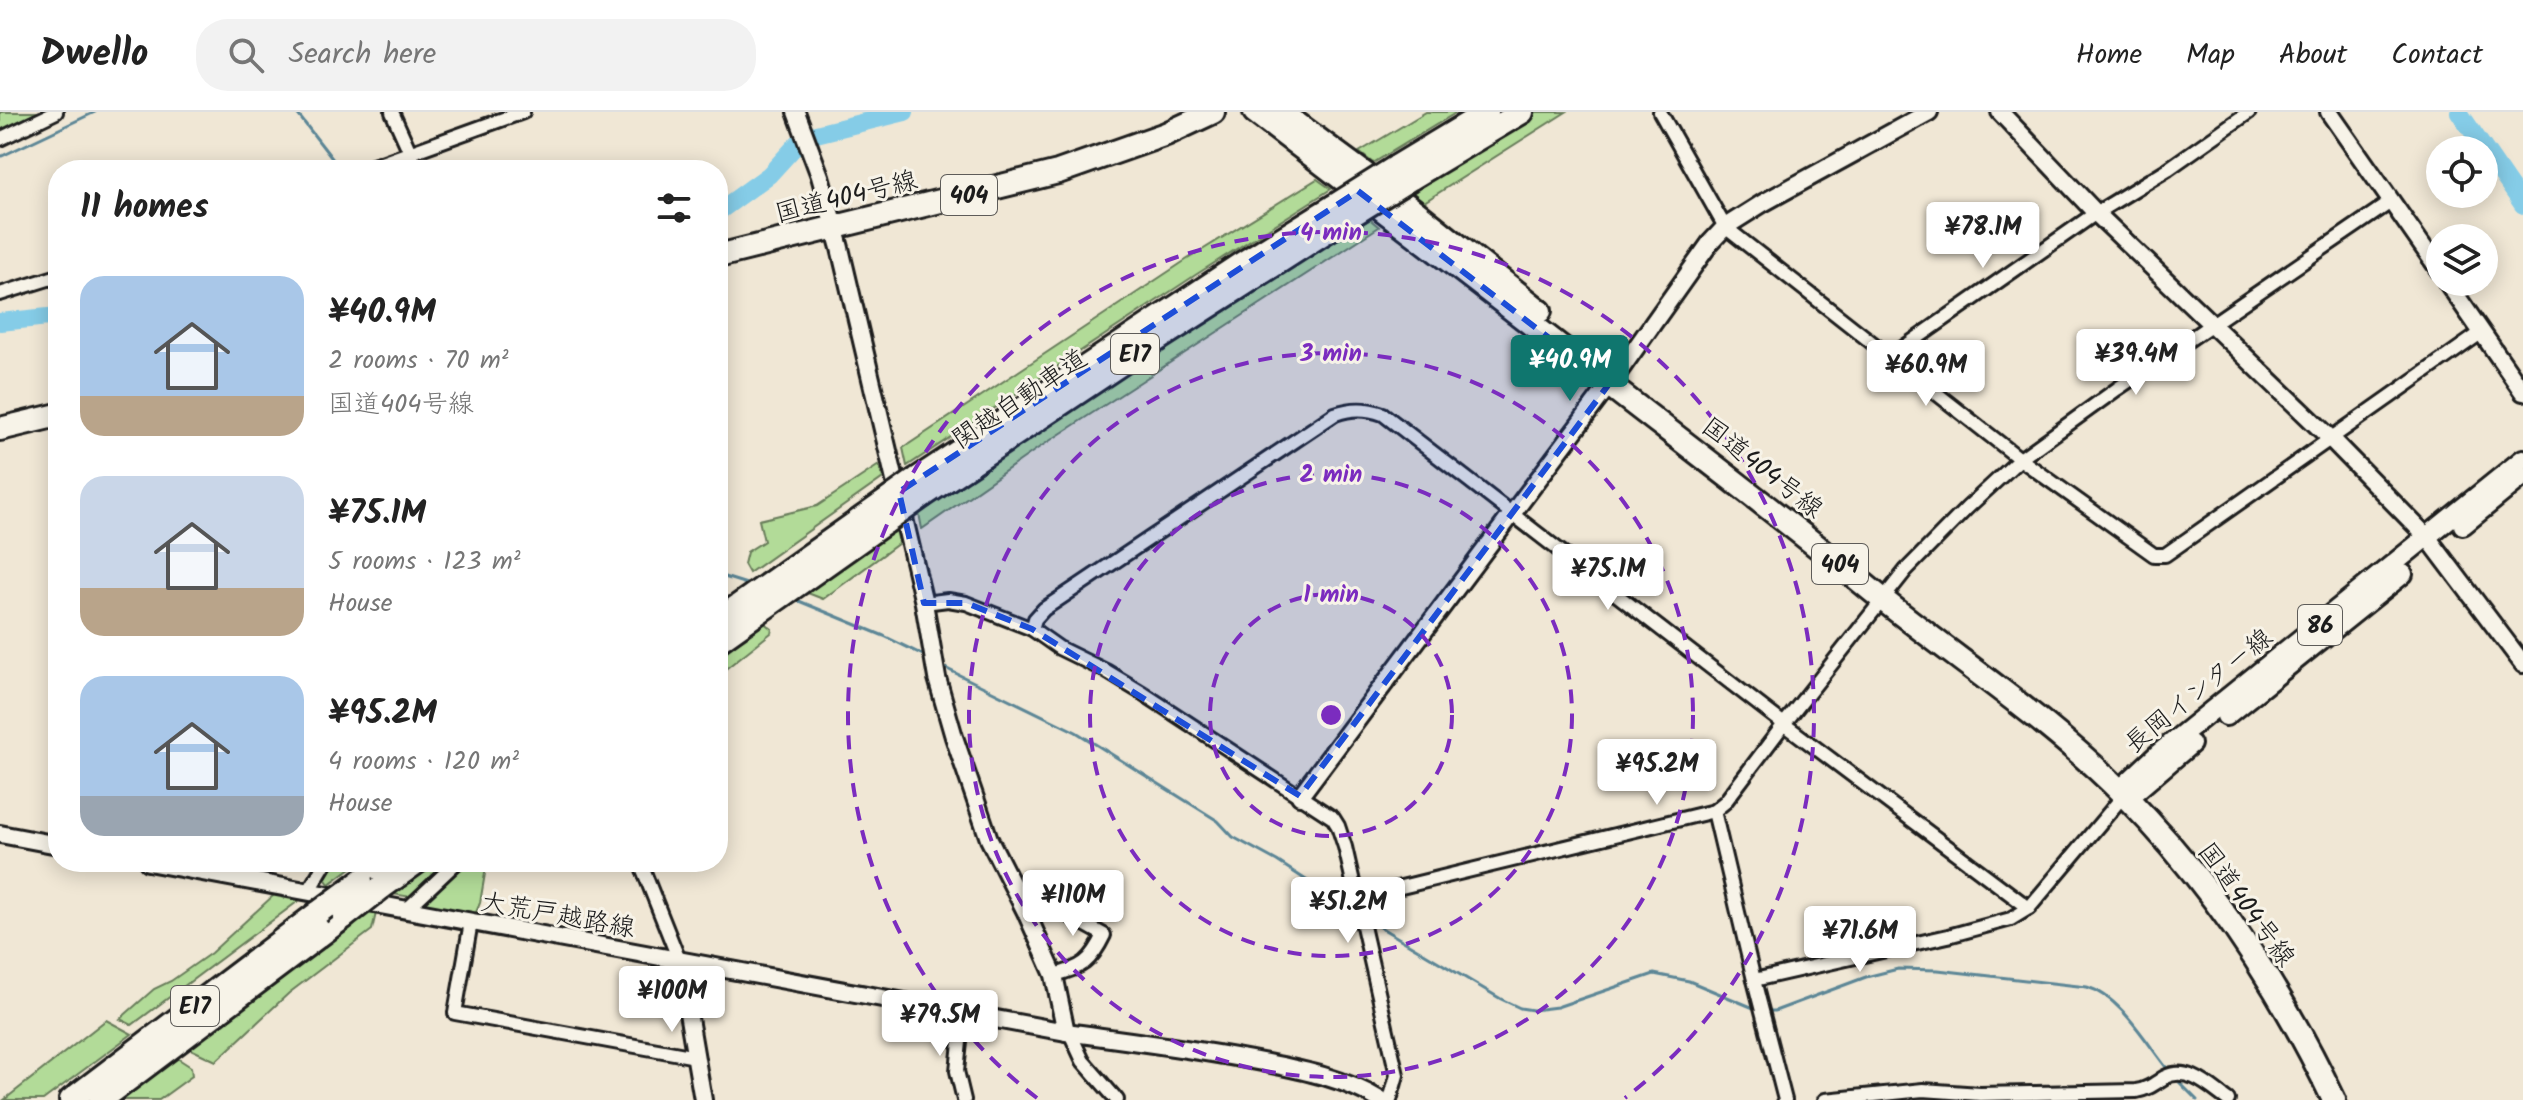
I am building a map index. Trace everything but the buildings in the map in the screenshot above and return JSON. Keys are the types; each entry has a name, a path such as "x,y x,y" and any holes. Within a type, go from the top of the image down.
{"highway":[{"name":"国道404号線","path":"728,254 1058,172 1166,134 1213,112"},
{"name":"国道404号線","path":"1255,112 1614,379 1887,594 2061,723 2180,838 2221,887 2295,994 2325,1048 2348,1100"},
{"name":"国道404号線","path":"1281,112 1411,208 1614,379"},
{"path":"1308,112 1330,149"},
{"name":"関越自動車道","path":"728,619 784,584 920,487 1187,320 1487,112"},
{"name":"関越自動車道","path":"1403,173 1522,112"},
{"path":"0,429 48,417"},
{"name":"国道404号線","path":"2129,790 2243,940 2307,1044 2334,1100"},
{"name":"E17","path":"101,1100 344,917 380,872"},
{"name":"E17","path":"71,1100 314,902 371,885 397,872"}],"main road":[{"name":"長岡インター線","path":"2432,542 2523,459"},
{"name":"長岡インター線","path":"2129,790 2158,754 2432,542 2523,476"}],"street":[{"path":"0,139 56,112"},
{"path":"392,112 414,160"},
{"path":"391,160 523,112"},
{"path":"796,112 820,176 835,229 924,603 937,678 967,779 989,839 1054,975 1068,1032 1083,1061 1117,1100"},
{"path":"1660,112 1725,227 2020,459 2154,555 2165,555 2482,332"},
{"path":"1300,796 1614,379 1710,243 1725,227 1763,203 1929,112"},
{"path":"2000,112 2096,213 2331,439 2432,542 2523,664"},
{"path":"1890,357 2096,213 2168,169 2249,112"},
{"path":"2329,112 2426,251"},
{"path":"1356,898 1714,811 1725,802 1906,570 2020,459 2210,324 2392,201"},
{"path":"0,294 48,279"},
{"path":"2457,296 2523,392"},
{"path":"1032,629 1035,619 1055,601 1335,414 1348,410 1371,410 1383,414 1784,724 2029,908"},
{"path":"924,603 948,600 966,603 1032,629 1059,648 1144,694 1333,818 1345,847 1397,1075 1390,1100"},
{"path":"1754,980 1948,936 2021,915 2129,790"},
{"path":"1714,811 1785,1100"},
{"path":"0,834 48,843"},
{"name":"大荒戸越路線","path":"190,872 314,902 405,911 471,922 1068,1032 1215,1053 1302,1070 1362,1090 1380,1100"},
{"path":"314,902 323,872"},
{"path":"405,911 446,872"},
{"path":"644,872 679,960 703,1100"},
{"path":"1026,912 1050,905 1104,935 1097,950 1085,963 1077,969 1054,975"},
{"path":"471,922 455,1013 696,1057"},
{"path":"963,1013 957,1071 964,1100"},
{"path":"1825,1100 1923,1090 1980,1094 2137,1095 2167,1076 2187,1074 2228,1100"}],"highlighted area":[{"path":"1358,191 1609,384 1300,796 1032,629 966,603 924,603 899,492"}],"green space":[{"path":"0,112 38,112 0,130"},
{"path":"1426,112 1457,112 1373,163 1359,152"},
{"path":"1537,112 1566,112 1424,202 1409,189"},
{"path":"1317,179 1331,189 907,466 903,448 1186,260"},
{"path":"1366,216 1379,227 1037,449 922,529 918,508"},
{"path":"879,465 883,478 749,573 744,564 747,552 764,541 759,520 817,506"},
{"path":"895,524 899,543 823,599 800,590"},
{"path":"759,619 772,629 728,667 728,642"},
{"path":"326,872 345,872 329,884 324,877"},
{"path":"414,872 437,872 411,897 386,893"},
{"path":"452,872 485,872 475,915 423,906 426,897"},
{"path":"275,894 301,899 132,1025 120,1019 154,989 211,953"},
{"path":"362,910 376,913 372,930 289,993 216,1061 182,1045"},
{"path":"106,1020 132,1034 43,1100 4,1100"},
{"path":"174,1056 191,1067 192,1076 159,1100 118,1100"}],"waterway":[{"path":"0,157 95,112"},
{"path":"296,112 333,160"},
{"path":"728,205 769,175 801,140 905,112"},
{"path":"2459,112 2523,205"},
{"path":"0,322 48,317"},
{"path":"728,578 753,586"},
{"path":"794,599 927,657"},
{"path":"943,667 1076,732 1218,821 1233,837 1277,861 1355,912"},
{"path":"1368,920 1520,1008 1557,1007 1654,974 1689,981 1756,1009"},
{"path":"1768,1011 1898,969 1938,970 2087,987 2111,1000 2122,1011 2170,1072"},
{"path":"2175,1078 2197,1100"}]}
